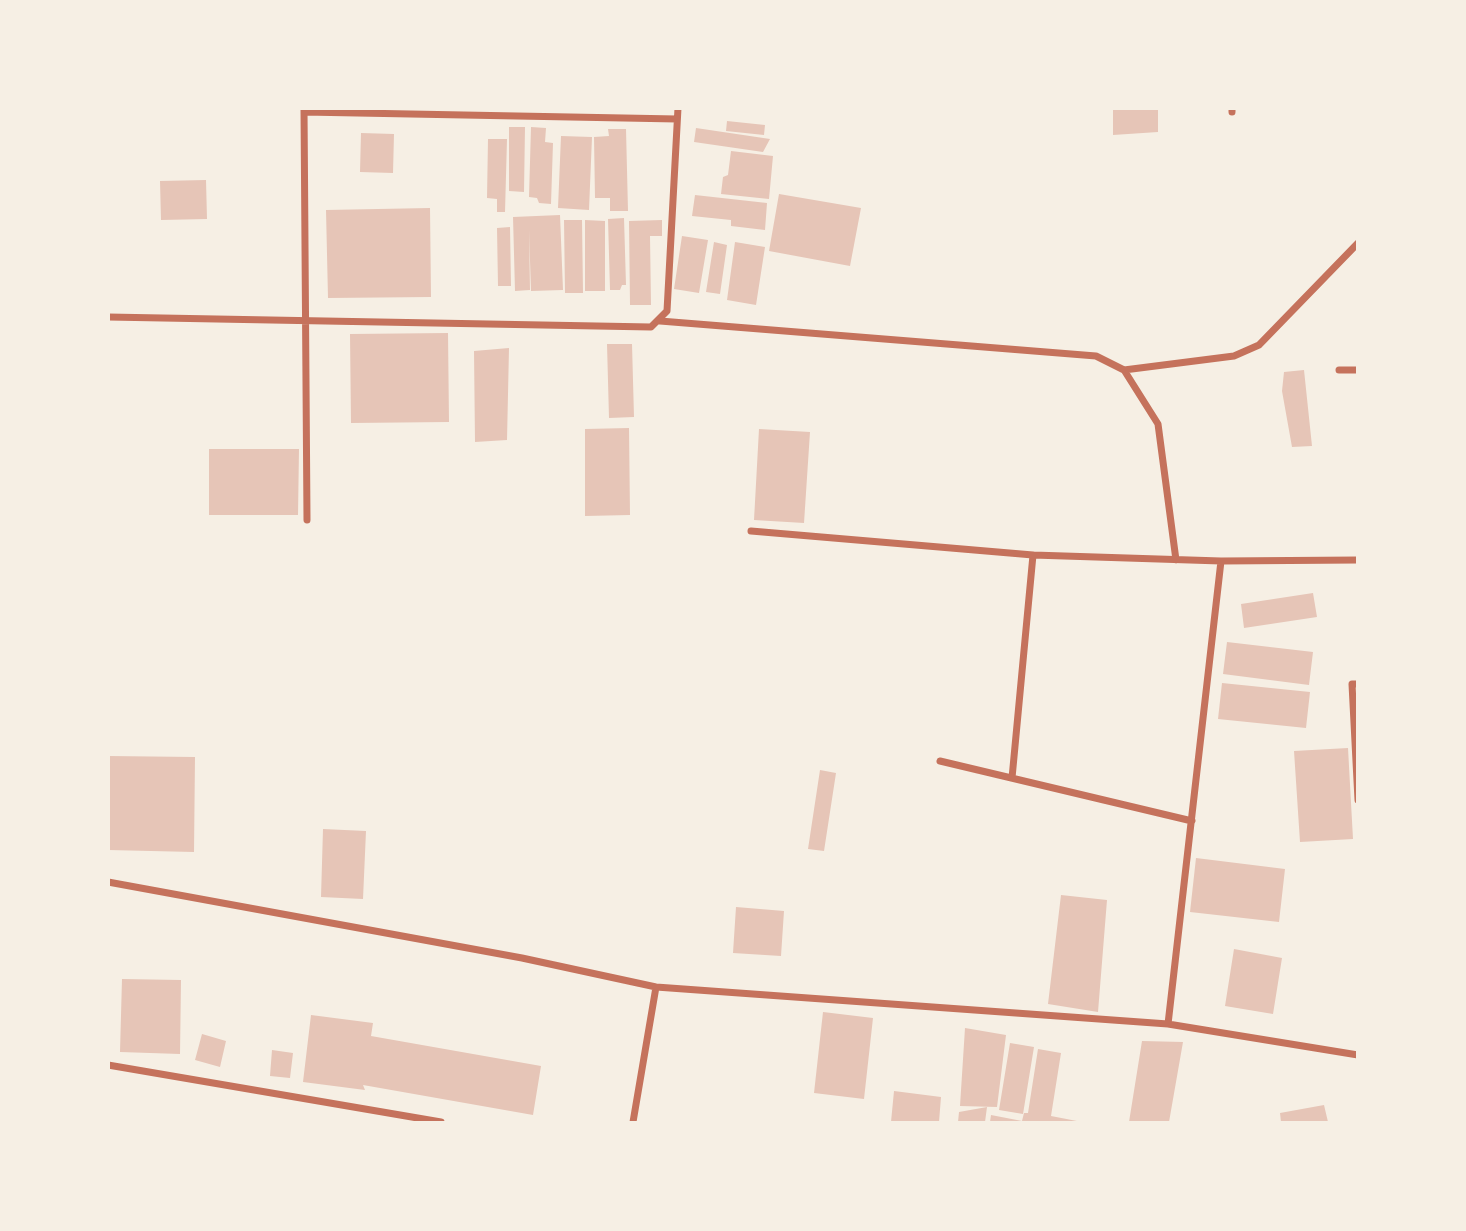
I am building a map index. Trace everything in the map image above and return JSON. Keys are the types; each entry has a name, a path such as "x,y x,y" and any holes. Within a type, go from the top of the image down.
{"street":[{"path":"108,317 636,329 651,327 660,321 667,311 678,108"},
{"path":"307,520 304,110 677,119"},
{"path":"1124,370 1234,356 1259,345 1357,243"},
{"path":"660,321 1096,356 1124,370 1158,424 1176,560"},
{"path":"1339,370 1357,370"},
{"path":"751,531 1033,555 1221,561 1357,560"},
{"path":"1012,778 1033,555"},
{"path":"1168,1024 1221,561"},
{"path":"1357,684 1352,684 1357,800"},
{"path":"940,761 1192,821"},
{"path":"108,882 522,958 656,987 1168,1024 1357,1055"},
{"path":"634,1122 656,987"},
{"path":"108,1065 442,1122"}],"building":[{"path":"1113,108 1158,108 1158,132 1113,135"},
{"path":"727,121 765,125 764,135 726,131"},
{"path":"509,127 525,127 524,192 509,191"},
{"path":"531,127 546,128 545,142 553,143 551,204 539,203 537,198 529,197"},
{"path":"696,128 770,139 763,152 694,142"},
{"path":"608,129 626,129 628,211 610,211 610,198 595,198 594,137 609,136"},
{"path":"361,133 394,134 393,173 360,172"},
{"path":"561,136 592,137 589,210 558,208"},
{"path":"488,139 507,139 505,212 497,212 497,199 487,198"},
{"path":"731,151 773,156 769,199 721,194 723,177 728,175"},
{"path":"206,180 207,219 161,220 160,181"},
{"path":"779,194 861,208 850,266 769,251"},
{"path":"695,195 767,203 765,230 731,226 731,220 692,216"},
{"path":"430,208 431,297 328,298 326,210"},
{"path":"560,215 563,290 531,291 529,230 530,290 515,291 513,217"},
{"path":"624,218 626,285 622,285 620,290 610,290 608,219"},
{"path":"564,220 582,220 583,293 565,293"},
{"path":"585,220 605,221 605,291 585,291"},
{"path":"662,220 662,236 650,236 651,305 630,305 629,221"},
{"path":"510,227 511,286 498,286 497,228"},
{"path":"682,236 708,240 699,293 674,289"},
{"path":"714,242 727,245 720,294 706,292"},
{"path":"735,242 765,247 756,305 727,300"},
{"path":"448,333 449,422 351,423 350,334"},
{"path":"607,344 632,344 634,417 609,418"},
{"path":"509,348 507,440 475,442 474,351"},
{"path":"1304,370 1312,446 1292,447 1282,391 1284,372"},
{"path":"629,428 630,515 585,516 585,429"},
{"path":"759,429 810,432 804,523 754,520"},
{"path":"209,449 299,449 298,515 209,515"},
{"path":"1313,593 1317,617 1244,628 1241,604"},
{"path":"1227,642 1313,652 1309,685 1223,674"},
{"path":"1222,683 1310,692 1306,728 1218,719"},
{"path":"1348,748 1353,839 1300,842 1294,751"},
{"path":"108,756 195,757 194,852 108,850"},
{"path":"820,770 836,773 824,851 808,849"},
{"path":"323,829 366,831 363,899 321,897"},
{"path":"1196,858 1285,869 1279,922 1190,912"},
{"path":"1061,895 1107,900 1098,1012 1048,1004"},
{"path":"736,907 784,911 781,956 733,953"},
{"path":"1234,949 1282,958 1273,1014 1225,1006"},
{"path":"122,979 181,980 180,1054 120,1052"},
{"path":"823,1012 873,1018 864,1099 814,1093"},
{"path":"311,1015 373,1023 371,1036 541,1066 533,1115 363,1085 365,1090 303,1082"},
{"path":"965,1028 1006,1035 997,1107 960,1106"},
{"path":"202,1034 226,1041 220,1067 195,1060"},
{"path":"1142,1041 1183,1042 1169,1122 1129,1122"},
{"path":"1010,1043 1034,1047 1023,1114 999,1110"},
{"path":"1038,1049 1061,1053 1051,1116 1082,1122 990,1122 991,1115 1022,1121 1024,1113 1028,1113"},
{"path":"272,1050 293,1053 290,1078 270,1076"},
{"path":"894,1091 941,1097 939,1122 891,1122"},
{"path":"1324,1105 1328,1122 1281,1122 1280,1113"},
{"path":"987,1107 985,1122 958,1122 959,1112"}]}
